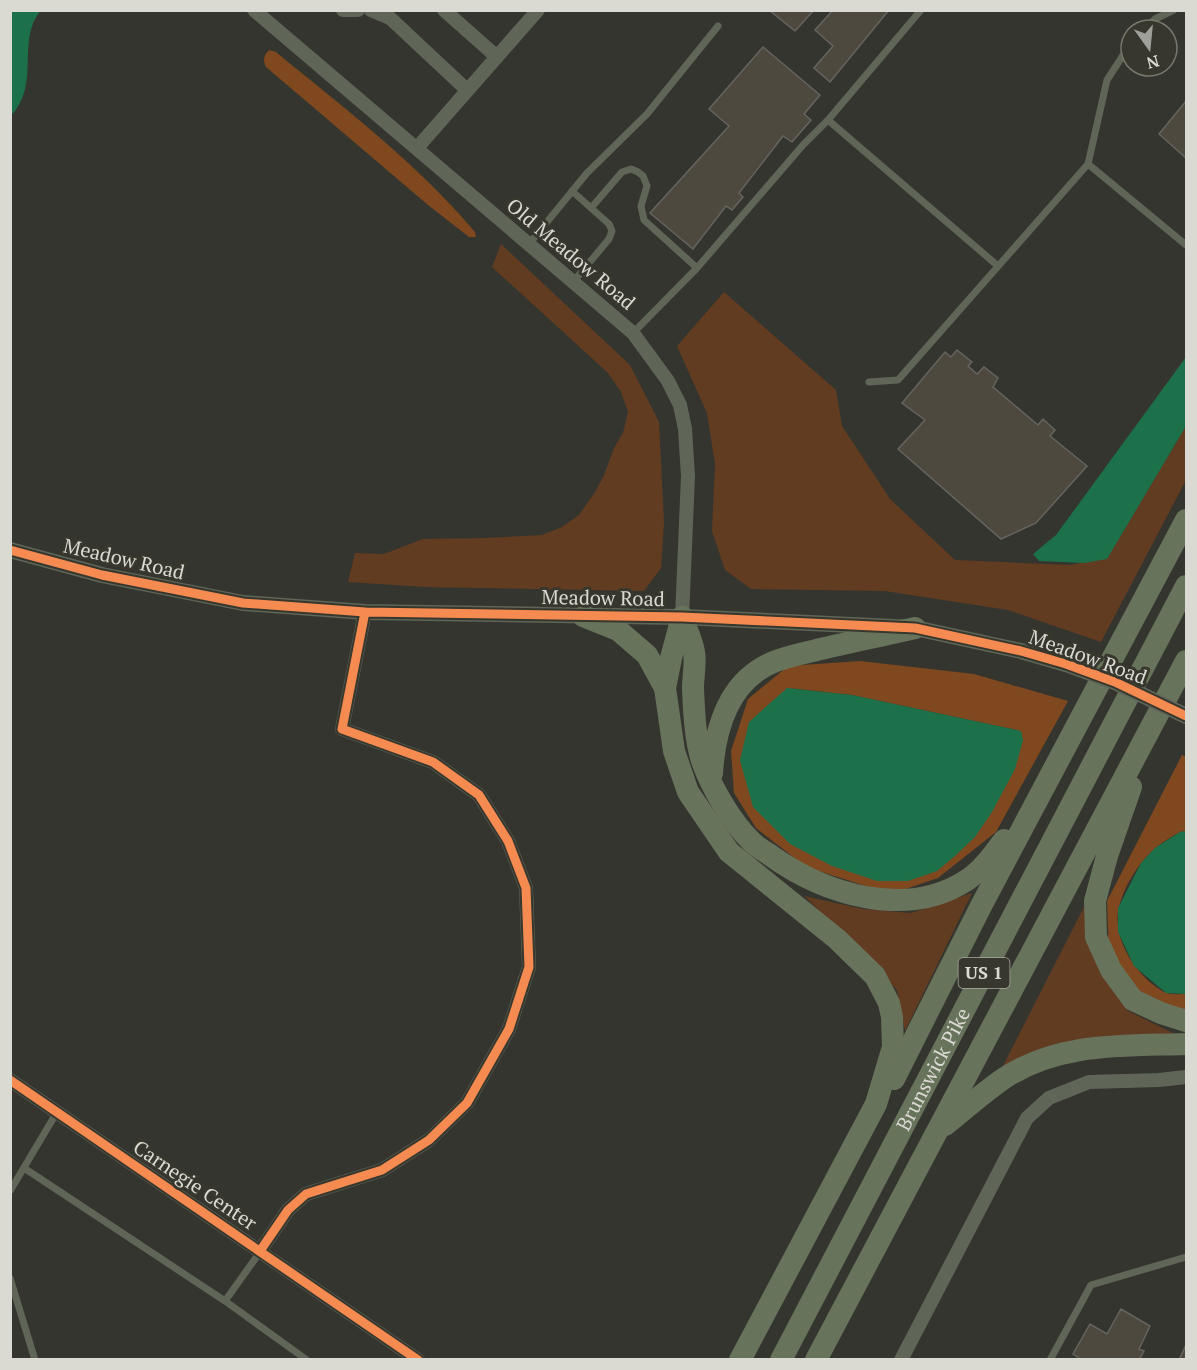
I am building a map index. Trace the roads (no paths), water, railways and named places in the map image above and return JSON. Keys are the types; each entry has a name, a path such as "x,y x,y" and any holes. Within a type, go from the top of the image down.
{"highway":[{"path":"876,1104 886,1095 981,906 1186,520"},
{"name":"Brunswick Pike","path":"781,1359 1186,586"},
{"path":"583,616 618,630 647,655 665,688"},
{"path":"682,617 665,688 674,751 688,792 729,852 837,939 875,976 889,1003 893,1030 893,1047 876,1104 740,1359"},
{"path":"682,617 694,652 693,688 697,730 702,760 711,780 729,814 752,842 782,864 813,881 848,894 877,899 901,899 946,891 967,880 990,860 1051,774"},
{"path":"711,780 715,738 721,719 732,697 761,668 802,654 915,628"},
{"name":"Brunswick Pike","path":"816,1359 1186,661"},
{"path":"1160,708 1107,856 1095,901 1096,937 1111,970 1133,1000 1186,1021"},
{"path":"937,1132 1003,1079 1025,1066 1050,1056 1095,1047 1186,1044"}],"street":[{"name":"Old Meadow Road","path":"254,10 633,333 668,381 680,405 686,429 688,476 682,617"},
{"path":"343,10 358,10"},
{"path":"371,10 394,14 467,90"},
{"path":"444,10 497,57"},
{"path":"417,148 537,10"},
{"name":"Meadow Road","path":"16,553 102,575 243,603 365,612 682,617 915,628 1021,651 1066,664 1114,682 1186,716"},
{"path":"260,1251 288,1210 306,1194 382,1170 429,1140 467,1103 509,1029 529,967 526,888 508,841 478,795 433,762 342,729 365,612"},
{"path":"901,1359 1028,1118 1049,1098 1089,1082 1186,1077"},
{"name":"Carnegie Center","path":"10,1080 418,1359"}],"lane":[{"path":"633,333 697,268 803,145 828,120 921,10"},
{"path":"1157,18 1174,10"},
{"path":"529,244 587,173 647,114 718,26"},
{"path":"869,382 898,380 1088,164 1107,80 1119,62"},
{"path":"828,120 998,266"},
{"path":"1088,164 1186,245"},
{"path":"591,208 622,172 631,169 638,172 643,176 647,186 641,206 644,220 697,268"},
{"path":"572,191 609,224 611,235 573,282"},
{"path":"10,1191 57,1112"},
{"path":"24,1168 225,1301 307,1359"},
{"path":"225,1301 260,1251"},
{"path":"1050,1359 1091,1285 1186,1257"},
{"path":"10,1278 35,1359"}]}
